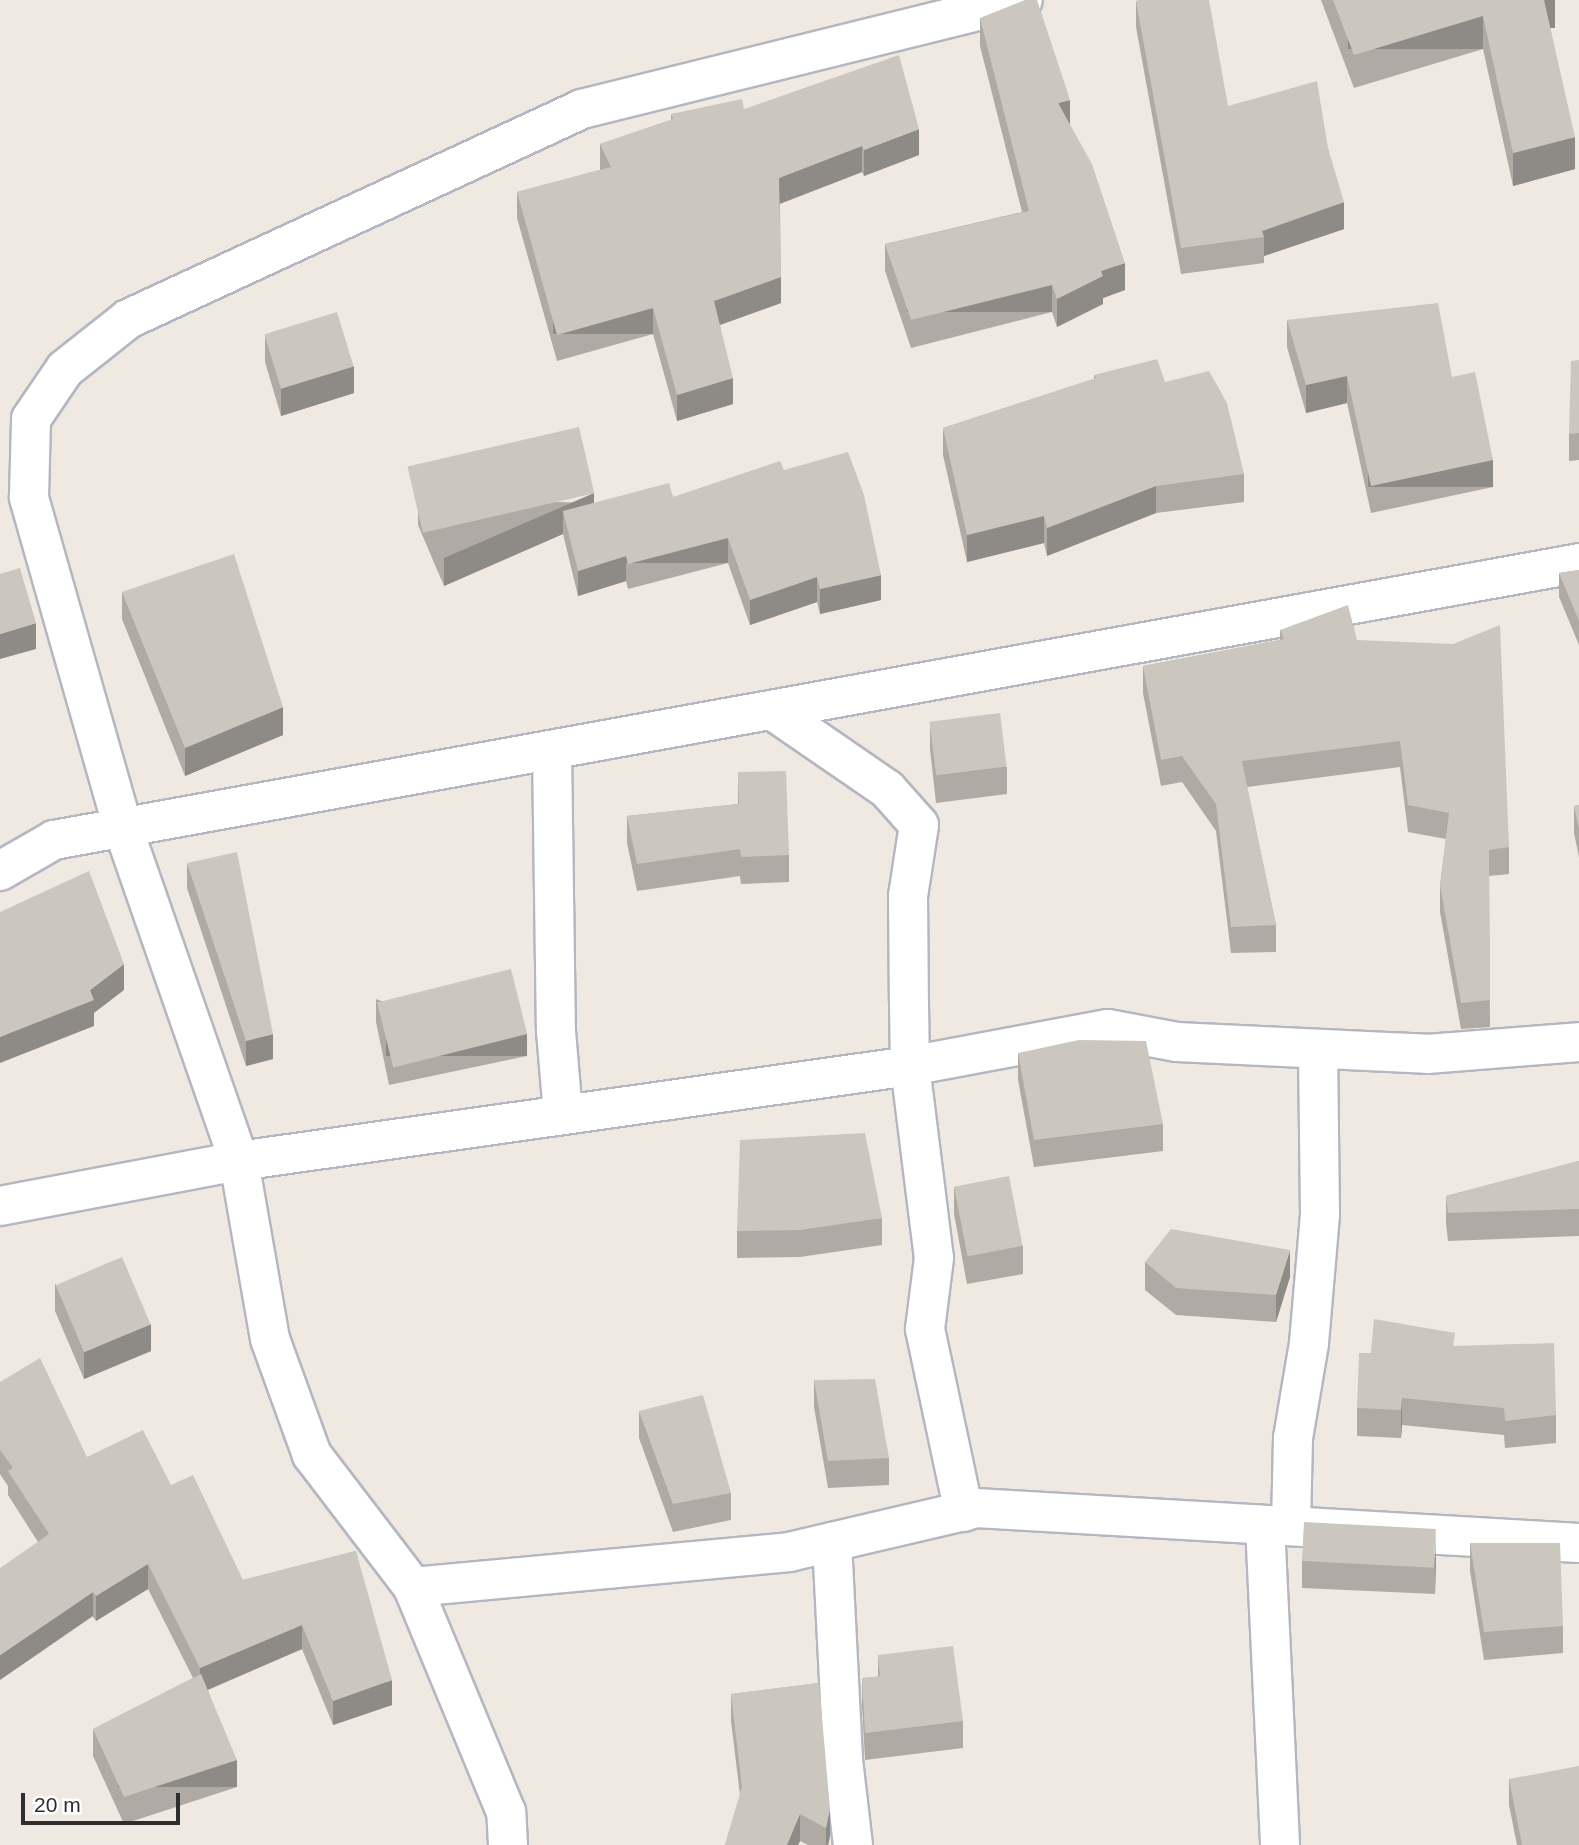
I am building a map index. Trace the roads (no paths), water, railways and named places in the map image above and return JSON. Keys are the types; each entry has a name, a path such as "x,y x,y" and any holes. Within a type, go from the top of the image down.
{"street":[{"path":"509,1845 506,1812 413,1587 312,1455 270,1339 239,1161 123,828 29,497 31,419 65,369 128,319 582,109 1023,0"},
{"path":"0,871 54,840 1579,564"},
{"path":"772,710 887,789 919,825 908,896 911,1066 934,1258 925,1329 964,1512"},
{"path":"552,750 556,1031 563,1115"},
{"path":"0,1206 239,1161 911,1066 1108,1029 1177,1042 1427,1054 1579,1042"},
{"path":"1280,1845 1278,1525 1309,1343 1320,1214 1318,1049"},
{"path":"413,1587 789,1552 976,1508 1579,1542"},
{"path":"831,1542 843,1760 853,1845"}]}
